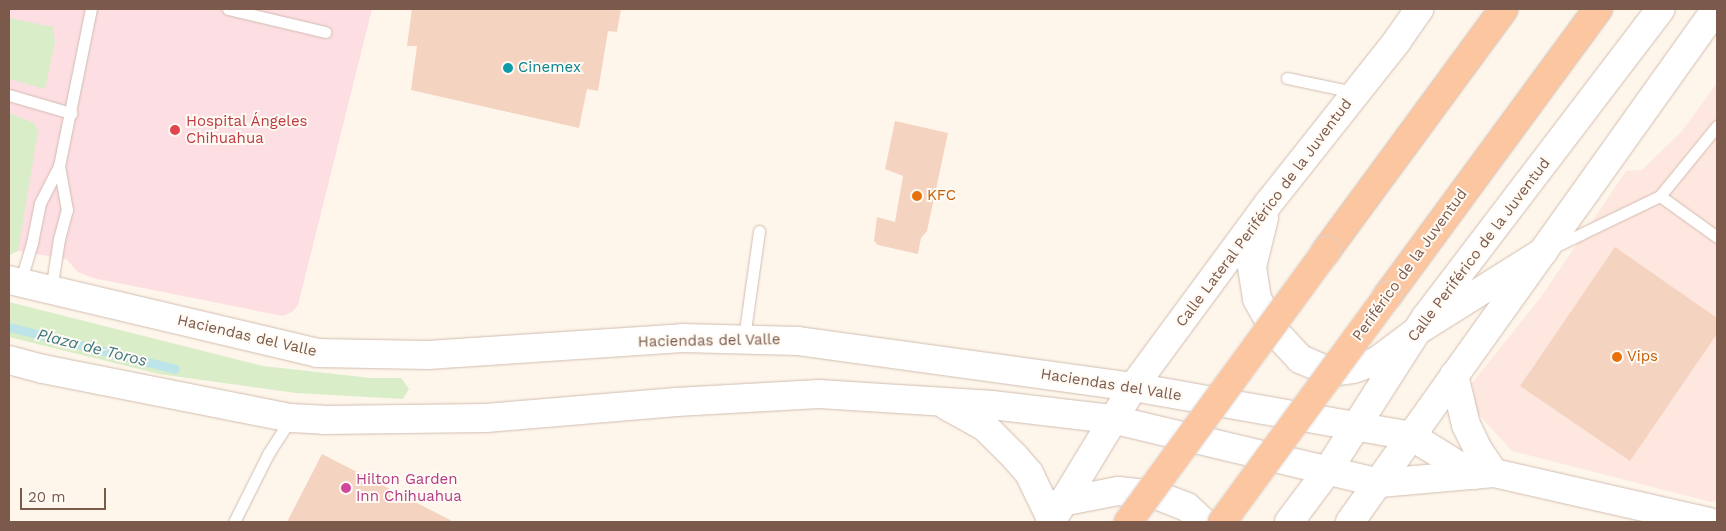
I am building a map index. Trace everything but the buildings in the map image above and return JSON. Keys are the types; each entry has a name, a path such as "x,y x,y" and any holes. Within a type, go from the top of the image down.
{"highway":[{"path":"1128,522 1504,9"},
{"name":"Periférico de la Juventud","path":"1222,522 1598,9"}],"main road":[{"name":"Calle Lateral Periférico de la Juventud","path":"1111,419 1268,204 1356,93 1419,9"},
{"name":"Calle Periférico de la Juventud","path":"1289,522 1328,470 1417,331 1661,9"},
{"path":"1350,522 1716,9"},
{"path":"1268,204 1252,267 1257,299 1277,334 1300,359 1330,372 1352,369 1377,361 1417,331 1543,252"},
{"name":"Haciendas del Valle","path":"14,281 317,353 428,355 682,338 798,340 1133,387 1411,436"},
{"path":"9,360 43,369 290,418 324,420 486,418 676,402 819,394 937,400 1111,419 1380,482 1484,474"},
{"path":"992,406 995,368"},
{"path":"1454,374 1466,425 1477,448 1484,474"},
{"path":"937,400 971,418 998,439 1029,473 1055,515"},
{"path":"1055,515 1111,419"},
{"path":"1411,436 1484,474 1646,515 1710,522"},
{"path":"1055,515 1118,491 1156,495 1187,507 1203,522"}],"lane":[{"path":"14,281 32,243 40,204 59,166 91,9"},
{"path":"228,9 325,32"},
{"path":"1288,78 1356,93"},
{"path":"9,95 71,113"},
{"path":"1543,252 1660,196 1717,126"},
{"path":"51,290 59,239 67,210 59,166"},
{"path":"1660,196 1717,237"},
{"path":"744,338 759,231"},
{"path":"234,522 268,454 290,418"}],"shaded area":[{"name":"Hospital Ángeles Chihuahua","path":"9,9 372,9 298,305 292,312 283,316 93,278 78,272 66,259 18,251 9,255"},
{"path":"1717,83 1717,500 1711,502 1512,451 1477,413 1472,383 1541,297 1626,171 1642,170 1682,131"}],"green space":[{"path":"9,18 53,27 55,42 45,89 9,79"},
{"path":"9,113 34,123 38,131 18,251 9,255"},
{"path":"9,302 263,366 371,378 401,378 409,389 403,399 296,393 159,374 9,337"}],"waterway":[{"name":"Plaza de Toros","path":"9,327 175,369"}],"place":[{"name":"Cinemex","path":"508,68"},
{"name":"Hospital Ángeles Chihuahua","path":"175,130"},
{"name":"KFC","path":"917,196"},
{"name":"Vips","path":"1617,357"},
{"name":"Hilton Garden Inn Chihuahua","path":"346,488"}]}
